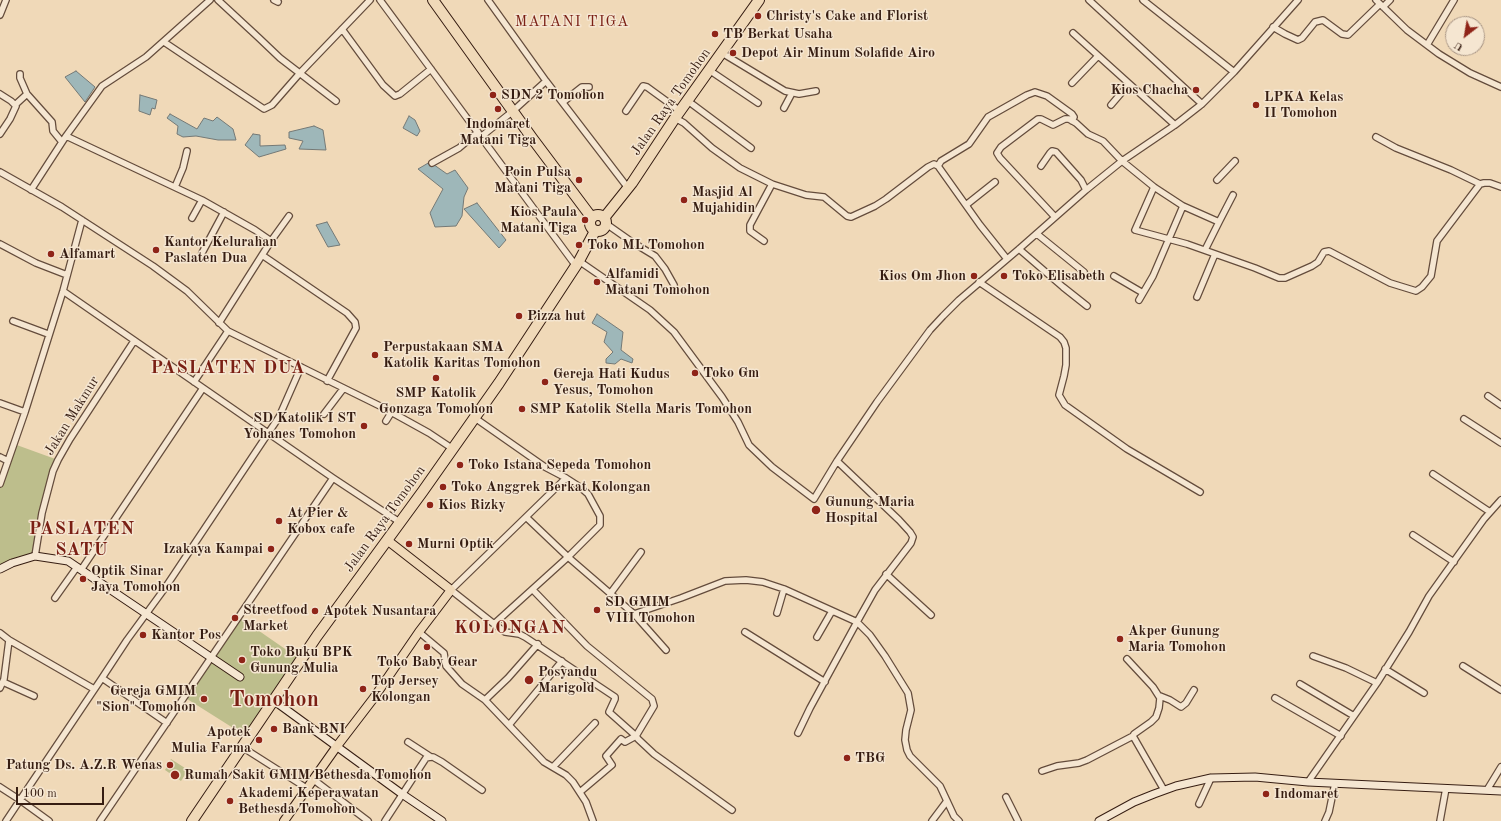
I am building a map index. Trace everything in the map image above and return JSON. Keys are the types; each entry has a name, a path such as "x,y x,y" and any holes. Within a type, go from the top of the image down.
{"highway":[{"path":"433,0 583,208 592,218"},
{"name":"Jalan Raya Tomohon","path":"192,821 317,636 475,418 578,263 595,231 604,229 605,220 759,0"},
{"path":"592,218 598,216 605,220"},
{"path":"592,218 590,224 595,231"}],"main road":[{"path":"284,821 419,632 452,590 387,540"},
{"path":"0,570 35,556 68,560 240,677"},
{"path":"273,700 402,794 442,821"},
{"path":"1099,821 1134,802 1164,790 1211,778 1238,777 1308,782 1501,791"}],"street":[{"path":"0,15 6,0"},
{"path":"31,190 66,136 102,86 136,64 164,42 210,0"},
{"path":"218,0 280,58 336,100"},
{"path":"164,42 264,108 272,105 300,73 370,0"},
{"path":"380,0 578,263 650,310 674,332 696,360 732,412 749,445 772,467 814,499 837,461 877,402 930,330 959,300 1086,190 1122,161 1175,125 1202,104 1234,72 1298,0"},
{"path":"488,0 546,80 628,188"},
{"path":"1089,0 1202,104"},
{"path":"1274,27 1298,40 1302,38 1315,22 1323,20 1342,34 1348,35 1380,4 1390,0"},
{"path":"1427,45 1454,0"},
{"path":"1146,1 1234,72"},
{"path":"1380,4 1407,30 1438,54 1470,73 1501,87"},
{"path":"342,29 382,85 395,96 400,94 431,69"},
{"path":"1073,33 1175,125"},
{"path":"722,52 785,91 799,94 816,91"},
{"path":"1072,82 1098,56"},
{"path":"709,70 758,103"},
{"path":"20,74 20,78 27,94 52,122 53,131 62,142"},
{"path":"432,163 459,148 513,111 546,80"},
{"path":"1111,105 1129,84"},
{"path":"626,111 643,86 647,87 712,148 740,168 772,184 797,193 824,197 843,214 850,216 886,199 934,164 938,166 1007,259"},
{"path":"563,102 582,87 589,87"},
{"path":"938,166 941,161 969,144 988,117 1035,92 1047,96 1072,114 1074,117 1072,121"},
{"path":"784,108 792,93"},
{"path":"0,94 11,100 15,105"},
{"path":"0,134 12,115 15,105 27,94"},
{"path":"688,101 751,148"},
{"path":"1055,217 997,153 1000,147 1036,120 1041,119 1053,125 1065,119 1072,121 1088,134 1103,141 1122,161 1154,187 1183,206 1219,222"},
{"path":"66,136 202,200 271,241"},
{"path":"1376,137 1396,148 1451,170 1480,184 1490,183 1501,187"},
{"path":"175,187 183,168 186,151"},
{"path":"1040,166 1052,151 1056,152 1081,180 1086,190"},
{"path":"1217,180 1235,162"},
{"path":"0,172 82,220 147,262 187,291 218,323 228,331 391,413 429,433 453,449"},
{"path":"966,205 995,182"},
{"path":"764,241 750,230 750,225 772,184"},
{"path":"1154,187 1135,230 1205,250 1282,278 1315,265 1321,255 1327,251 1334,253 1390,283 1416,291 1422,287 1431,276 1437,241 1480,184"},
{"path":"1205,250 1233,195"},
{"path":"192,218 202,200"},
{"path":"1139,300 1153,276 1183,206"},
{"path":"202,253 224,212"},
{"path":"218,323 289,216"},
{"path":"0,484 25,412 48,334 63,291 82,220"},
{"path":"605,220 632,242 656,256 674,285"},
{"path":"1037,234 1084,272"},
{"path":"0,244 36,263 67,276"},
{"path":"1019,249 1087,306"},
{"path":"1197,297 1215,254"},
{"path":"262,255 347,313 355,322 356,328 327,381"},
{"path":"1114,276 1143,293"},
{"path":"979,282 1060,337 1064,342 1066,348 1066,365 1058,395 1065,405 1127,449 1200,492"},
{"path":"63,291 333,478 401,522"},
{"path":"13,321 48,334"},
{"path":"194,382 228,331"},
{"name":"Jakan Makmur","path":"35,556 42,513 53,471 58,460 134,341"},
{"path":"6,821 94,689 165,588 282,412 301,367"},
{"path":"55,598 79,568 203,388"},
{"path":"324,414 343,388"},
{"path":"1488,396 1501,405"},
{"path":"0,404 25,412"},
{"path":"386,421 391,413"},
{"path":"475,418 535,460 580,487 588,494 596,507 601,522 598,528 568,557 494,624"},
{"path":"1464,419 1501,443"},
{"path":"0,457 8,461"},
{"path":"798,733 856,622 875,590 911,543 912,535 889,510 837,461"},
{"path":"1433,474 1490,512"},
{"path":"100,821 333,478"},
{"path":"566,478 452,590 504,632 519,634 538,644 615,697 609,712 648,749 732,810"},
{"path":"1308,782 1377,683 1429,596 1490,512 1501,500"},
{"path":"526,517 568,557 634,614 666,650"},
{"path":"1413,535 1454,562"},
{"path":"610,594 641,552"},
{"path":"886,574 931,615"},
{"path":"634,614 725,581 746,580 762,582 784,589 856,622 870,635 908,693 911,710 906,730 905,740 907,750 915,762 940,786 954,816 959,821"},
{"path":"776,613 784,589"},
{"path":"533,590 586,646 652,700 654,706 636,736 625,742 621,740 606,756 612,765 580,792"},
{"path":"817,637 832,611"},
{"path":"419,632 444,653 446,666 462,684 486,700 544,762 566,775 573,782 586,802 593,821"},
{"path":"745,632 825,682"},
{"path":"0,633 9,640 94,689"},
{"path":"0,688 3,682 9,640"},
{"path":"486,700 538,644"},
{"path":"1313,656 1346,668 1377,683"},
{"path":"1127,658 1160,696 1181,707 1186,703 1194,690"},
{"path":"509,725 562,661"},
{"path":"1463,666 1501,690"},
{"path":"1385,669 1424,693"},
{"path":"102,678 167,723"},
{"path":"3,682 34,696"},
{"path":"1300,684 1354,716"},
{"path":"1042,772 1057,766 1079,763 1087,760 1133,736 1156,717 1159,708 1160,696"},
{"path":"1275,698 1341,736"},
{"path":"552,767 595,723"},
{"path":"1133,736 1164,790"},
{"path":"408,742 431,757 442,762 482,790"},
{"path":"242,747 308,789"},
{"path":"385,821 426,758 431,757"},
{"path":"1487,790 1501,767"},
{"path":"1199,804 1211,778"},
{"path":"314,780 368,821"},
{"path":"1325,821 1329,812 1335,783"},
{"path":"0,787 49,821"},
{"path":"1440,821 1446,788"},
{"path":"1006,797 1018,821"},
{"path":"932,821 947,801"}],"green space":[{"path":"14,444 58,460 53,471 35,556 0,569 0,484"},
{"path":"239,617 301,660 249,738 184,697"},
{"path":"171,759 188,770 181,781 165,770"}],"water":[{"path":"76,71 95,87 85,102 65,77"},
{"path":"140,95 157,100 155,109 152,108 150,115 139,111"},
{"path":"170,114 197,129 204,118 213,121 217,117 233,129 236,140 218,140 196,136 183,137 177,134 178,126 167,118"},
{"path":"409,116 415,120 420,131 417,136 403,128"},
{"path":"314,126 323,130 326,150 299,149 303,141 289,138 289,132"},
{"path":"253,134 260,135 260,146 285,145 286,149 259,157 245,145"},
{"path":"430,162 447,174 455,170 468,188 464,197 462,216 456,226 435,227 430,213 443,189 418,169"},
{"path":"477,203 506,240 499,248 464,209"},
{"path":"327,222 340,245 328,247 316,225"},
{"path":"597,314 623,332 621,350 633,359 632,363 621,359 615,364 606,363 606,359 613,352 604,342 607,332 592,323"}],"place":[{"name":"Christy's Cake and Florist","path":"758,16"},
{"name":"TB Berkat Usaha","path":"715,34"},
{"name":"Depot Air Minum Solafide Airo","path":"733,53"},
{"name":"Kios Chacha","path":"1196,90"},
{"name":"SDN 2 Tomohon","path":"493,95"},
{"name":"LPKA Kelas II Tomohon","path":"1256,105"},
{"name":"Indomaret Matani Tiga","path":"498,109"},
{"name":"Poin Pulsa Matani Tiga","path":"579,180"},
{"name":"Masjid Al Mujahidin","path":"684,200"},
{"name":"Kios Paula Matani Tiga","path":"585,220"},
{"name":"Toko ML Tomohon","path":"579,245"},
{"name":"Kantor Kelurahan Paslaten Dua","path":"156,250"},
{"name":"Alfamart","path":"51,254"},
{"name":"Kios Om Jhon","path":"974,276"},
{"name":"Toko Elisabeth","path":"1004,276"},
{"name":"Alfamidi Matani Tomohon","path":"597,282"},
{"name":"Pizza hut","path":"519,316"},
{"name":"Perpustakaan SMA Katolik Karitas Tomohon","path":"375,355"},
{"name":"Toko Gm","path":"695,373"},
{"name":"SMP Katolik Gonzaga Tomohon","path":"436,378"},
{"name":"Gereja Hati Kudus Yesus, Tomohon","path":"545,382"},
{"name":"SMP Katolik Stella Maris Tomohon","path":"522,409"},
{"name":"SD Katolik I ST Yohanes Tomohon","path":"364,426"},
{"name":"Toko Istana Sepeda Tomohon","path":"460,465"},
{"name":"Toko Anggrek Berkat Kolongan","path":"443,487"},
{"name":"Kios Rizky","path":"430,505"},
{"name":"Gunung Maria Hospital","path":"816,510"},
{"name":"At Pier & Kobox cafe","path":"279,521"},
{"name":"Murni Optik","path":"409,544"},
{"name":"Izakaya Kampai","path":"271,549"},
{"name":"Optik Sinar Jaya Tomohon","path":"83,579"},
{"name":"SD GMIM VIII Tomohon","path":"597,610"},
{"name":"Apotek Nusantara","path":"315,611"},
{"name":"Streetfood Market","path":"235,618"},
{"name":"Kantor Pos","path":"143,635"},
{"name":"Akper Gunung Maria Tomohon","path":"1120,639"},
{"name":"Toko Baby Gear","path":"427,647"},
{"name":"Toko Buku BPK Gunung Mulia","path":"242,660"},
{"name":"Posyandu Marigold","path":"529,680"},
{"name":"Top Jersey Kolongan","path":"363,689"},
{"name":"Gereja GMIM \"Sion\" Tomohon","path":"204,699"},
{"name":"Bank BNI","path":"274,729"},
{"name":"Apotek Mulia Farma","path":"259,740"},
{"name":"TBG","path":"847,758"},
{"name":"Patung Ds. A.Z.R Wenas","path":"170,765"},
{"name":"Rumah Sakit GMIM Bethesda Tomohon","path":"175,775"},
{"name":"Indomaret","path":"1266,794"},
{"name":"Akademi Keperawatan Bethesda Tomohon","path":"230,801"}],"district":[{"name":"MATANI TIGA","path":"572,22"},
{"name":"PASLATEN DUA","path":"228,368"},
{"name":"PASLATEN SATU","path":"82,539"},
{"name":"KOLONGAN","path":"510,628"},
{"name":"Tomohon","path":"274,700"}]}
